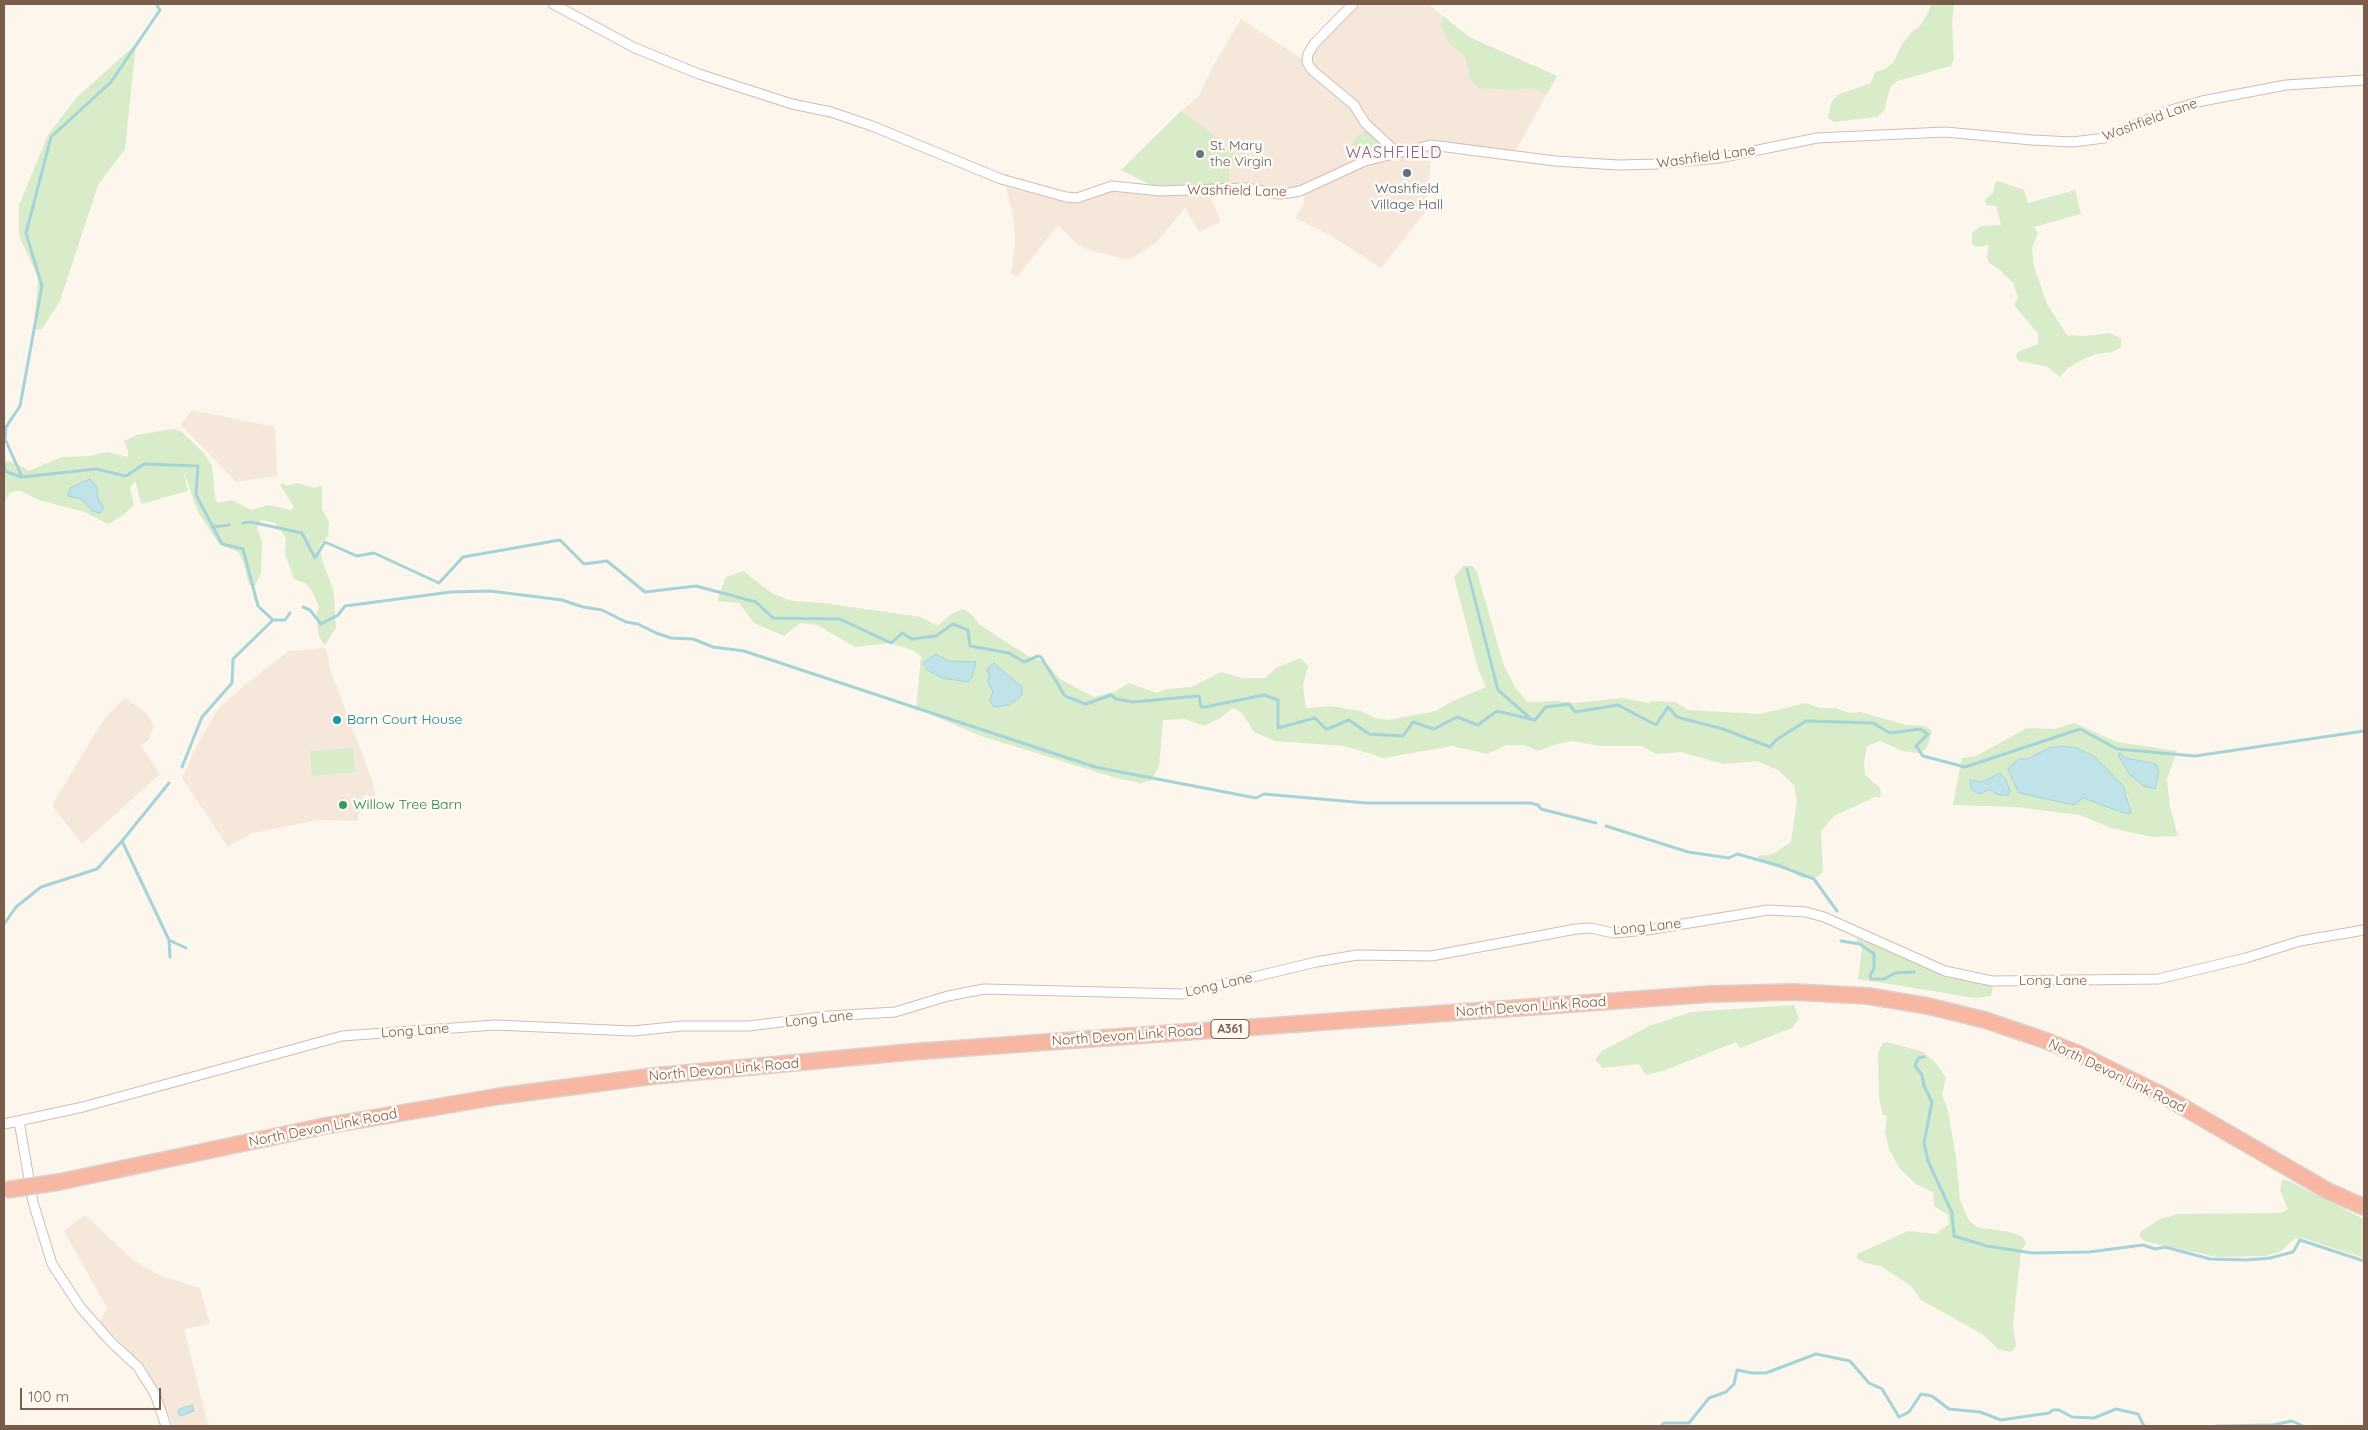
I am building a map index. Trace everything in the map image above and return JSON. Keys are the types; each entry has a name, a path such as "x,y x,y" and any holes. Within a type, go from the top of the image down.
{"highway":[{"name":"North Devon Link Road","path":"5,1190 59,1182 325,1126 500,1096 654,1076 910,1052 1700,995 1785,992 1868,996 1928,1006 1984,1020 2044,1040 2077,1053 2164,1096 2328,1191 2364,1207"}],"street":[{"name":"Washfield Lane","path":"553,4 635,48 699,74 792,104 840,115 1001,179 1077,198 1112,186 1160,190 1246,188 1279,194 1289,193 1300,191 1365,161 1422,146 1440,145 1555,161 1618,165 1657,164 1720,158 1817,138 1944,132 2073,142 2104,138 2168,111 2202,101 2286,85 2364,80"},
{"path":"1353,4 1314,44 1308,54 1307,62 1312,70 1354,104 1365,123 1394,153"},
{"name":"Long Lane","path":"4,1124 165,1085 342,1036 495,1025 633,1031 682,1026 750,1026 829,1016 895,1012 948,996 984,989 1183,994 1308,964 1357,955 1431,956 1583,928 1613,933 1647,930 1768,910 1806,912 1824,917 1944,971 1992,981 2158,979 2238,960 2300,941 2364,930"},
{"path":"20,1121 33,1202 52,1264 81,1308 111,1342 138,1367 155,1394 166,1426"}],"shaded area":[{"path":"1358,4 1428,4 1469,37 1557,76 1515,152 1438,141 1431,157 1426,211 1381,268 1330,235 1295,218 1304,204 1304,195 1282,200 1240,191 1239,196 1226,192 1208,192 1220,219 1219,223 1199,232 1185,208 1156,243 1128,260 1086,249 1077,244 1058,225 1017,277 1011,273 1015,245 1014,220 1006,187 1078,204 1111,191 1155,196 1155,187 1229,169 1234,156 1205,127 1181,111 1199,96 1213,66 1241,19 1299,57 1310,58 1312,52 1334,25"},
{"path":"192,410 275,427 277,476 236,482 181,425"},
{"path":"326,648 331,672 373,783 375,796 364,795 357,821 319,820 252,833 228,847 182,778 198,743 218,709 246,684 289,651"},
{"path":"125,698 146,713 154,725 149,739 141,746 160,774 82,844 52,805 104,719"},
{"path":"85,1215 133,1260 161,1276 200,1288 210,1324 184,1329 208,1425 174,1426 145,1367 100,1322 107,1308 64,1231"}],"green space":[{"path":"1931,4 1954,4 1952,23 1954,59 1951,66 1897,81 1890,88 1884,111 1877,117 1834,122 1828,118 1831,103 1837,95 1871,83 1875,72 1885,69 1894,62 1902,44 1920,26"},
{"path":"1443,16 1469,37 1557,76 1546,95 1534,88 1511,90 1479,88 1470,79 1465,56 1449,42 1441,25"},
{"path":"136,44 125,149 98,185 60,301 42,329 34,330 38,277 19,236 19,205 48,135 76,98"},
{"path":"1181,111 1205,127 1236,156 1229,169 1229,184 1155,187 1121,170"},
{"path":"1367,129 1384,145 1384,149 1354,161 1351,147 1358,134 1360,136"},
{"path":"1998,181 2024,190 2028,203 2075,190 2081,214 2034,227 2038,233 2032,248 2034,266 2047,304 2067,335 2085,336 2109,333 2121,338 2121,347 2112,352 2096,354 2086,358 2068,368 2060,377 2046,366 2018,361 2016,355 2019,351 2038,344 2038,334 2014,305 2018,297 2013,283 1999,269 1989,263 1987,257 1989,245 1976,247 1972,243 1972,233 1981,226 2001,225 1996,206 1986,205 1985,199 1993,193 1995,183"},
{"path":"174,429 182,432 203,452 212,466 215,498 218,503 232,500 251,510 268,505 291,510 294,507 280,485 282,483 286,486 299,483 314,488 322,486 322,509 329,522 328,536 319,545 323,563 334,592 336,628 325,645 319,637 316,618 319,606 312,591 305,583 294,579 285,554 286,538 275,523 261,520 257,527 262,542 261,572 255,586 249,585 243,561 238,552 219,544 198,512 183,469 188,491 141,504 135,481 130,488 134,505 122,516 108,524 85,512 39,500 19,490 9,493 4,504 4,465 8,461 28,471 62,457 90,456 107,452 128,457 124,441 137,435"},
{"path":"1463,566 1472,566 1477,572 1504,666 1515,687 1527,702 1555,701 1575,703 1622,698 1648,703 1652,701 1675,702 1688,710 1760,714 1806,703 1820,708 1836,708 1849,713 1860,712 1906,725 1926,726 1932,731 1929,742 1926,749 1918,753 1903,751 1880,741 1867,746 1864,763 1865,775 1880,788 1881,797 1875,797 1834,816 1821,831 1823,872 1817,877 1803,878 1796,875 1791,868 1775,867 1759,861 1758,856 1773,854 1791,842 1797,800 1794,785 1778,770 1757,761 1723,764 1681,752 1656,754 1642,746 1600,746 1573,741 1557,744 1538,751 1524,745 1506,745 1487,754 1452,746 1384,758 1345,746 1275,741 1254,732 1242,713 1233,708 1220,718 1204,726 1185,719 1163,720 1159,767 1150,781 1140,783 1116,778 981,736 916,708 921,656 912,650 889,643 855,647 817,625 800,623 784,636 754,623 739,603 717,601 726,577 743,571 773,594 792,601 823,603 921,617 937,626 951,614 963,609 972,615 980,625 1028,656 1045,662 1060,679 1094,697 1116,691 1129,683 1157,693 1167,689 1191,687 1221,672 1242,678 1265,678 1276,668 1300,658 1308,666 1303,685 1306,708 1330,706 1361,711 1375,718 1389,720 1436,711 1453,701 1486,687 1478,669 1454,577"},
{"path":"2074,723 2117,742 2177,751 2167,779 2170,807 2178,836 2152,837 2111,828 2080,815 2016,807 1953,805 1962,758 1976,756 2027,728 2055,729","holes":["2062,746 2128,795 2130,813 2124,813 2083,798 2080,798 2077,803 2019,793 2010,766 2019,759 2027,759 2049,748","2120,753 2126,758 2156,764 2143,786","2000,773 2006,796 1984,790 1973,780 1982,782"]},
{"path":"353,748 355,772 312,776 310,751"},
{"path":"1857,938 1951,977 1993,985 1991,996 1975,998 1858,979 1862,948 1857,944"},
{"path":"1794,1005 1799,1019 1792,1028 1740,1048 1736,1042 1663,1071 1646,1075 1639,1064 1603,1068 1595,1060 1602,1051 1649,1026 1691,1012"},
{"path":"1887,1042 1923,1052 1935,1062 1946,1078 1942,1094 1948,1111 1956,1157 1960,1200 1969,1221 1977,1227 2010,1232 2023,1237 2026,1244 2021,1251 2013,1324 2016,1346 2011,1352 1998,1349 1982,1334 1921,1300 1911,1286 1881,1266 1865,1263 1857,1258 1857,1254 1908,1231 1936,1234 1949,1224 1948,1215 1934,1206 1933,1192 1916,1184 1900,1169 1889,1149 1885,1132 1887,1116 1883,1115 1879,1098 1878,1053 1883,1043"},
{"path":"2282,1180 2289,1181 2364,1219 2364,1258 2303,1238 2294,1239 2280,1252 2265,1256 2217,1257 2145,1241 2140,1237 2140,1232 2160,1219 2178,1214 2281,1213 2288,1209 2280,1190"}],"water":[{"path":"90,479 97,487 98,499 104,507 100,513 92,511 82,499 68,496 70,488"},
{"path":"936,654 949,661 976,662 972,678 967,682 943,678 928,671 923,663"},
{"path":"994,663 1022,687 1022,694 1009,705 993,706 990,700 993,691 988,683 989,675 987,669"},
{"path":"2062,746 2077,748 2095,757 2124,787 2131,813 2124,813 2083,798 2074,805 2019,793 2008,770 2010,766 2019,759 2027,759 2049,748"},
{"path":"2120,753 2126,758 2156,764 2159,770 2155,789 2143,786 2130,775 2118,755"},
{"path":"2000,773 2006,780 2010,792 2008,795 1999,795 1989,790 1978,794 1971,789 1970,780 1982,782"},
{"path":"192,1405 194,1411 181,1416 178,1414 179,1409"}],"waterway":[{"path":"156,4 160,10 111,82 51,137 26,233 42,286 20,406 6,427 5,439 22,477 96,469 126,476 144,464 198,466 196,495 222,544 243,549 258,606 273,620"},
{"path":"4,461 5,471 21,477"},
{"path":"243,523 251,522 302,533 315,558 325,542 357,556 374,553 439,583 463,557 560,540 584,564 607,561 645,592 696,586 756,602 773,618 840,619 891,643 902,633 912,639 936,636 953,624 968,630 970,646 1009,653 1024,662 1038,656 1041,657 1065,696 1086,704 1111,695 1116,699 1133,702 1199,696 1201,707 1205,707 1264,695 1278,700 1278,728 1315,718 1326,729 1349,720 1369,734 1403,736 1413,722 1434,729 1457,717 1478,725 1497,711 1535,720 1546,707 1569,704 1575,712 1618,705 1656,725 1668,707 1677,717 1723,729 1770,747 1776,740 1806,721 1873,723 1890,733 1920,729 1928,734 1916,746 1923,756 1965,767 2080,729 2117,749 2195,756 2364,731"},
{"path":"212,527 229,525"},
{"path":"1467,569 1498,690 1531,719"},
{"path":"303,607 310,610 321,624 338,615 345,606 451,592 490,591 562,600 583,607 602,610 626,622 638,624 671,638 693,639 713,647 744,651 1095,767 1256,798 1264,794 1366,803 1530,803 1538,805 1541,809 1596,823"},
{"path":"182,767 202,717 232,683 233,659 273,620 285,620 290,613"},
{"path":"4,924 16,907 41,887 97,869 169,783"},
{"path":"1606,826 1688,852 1729,858 1737,854 1777,865 1814,879 1837,911"},
{"path":"122,841 169,940 170,957"},
{"path":"169,940 186,948"},
{"path":"1841,941 1860,944 1874,954 1874,968 1870,976 1871,979 1884,979 1895,973 1914,972"},
{"path":"1924,1057 1918,1058 1915,1066 1922,1075 1924,1086 1932,1102 1924,1143 1928,1161 1952,1213 1954,1236 1987,1246 2032,1253 2089,1252 2143,1245 2155,1249 2165,1247 2210,1259 2247,1260 2270,1258 2293,1252 2300,1240 2364,1261"},
{"path":"1661,1426 1664,1423 1689,1423 1709,1398 1726,1392 1734,1384 1737,1370 1766,1373 1816,1354 1850,1361 1869,1383 1882,1389 1899,1417 1909,1412 1921,1394 1932,1396 1949,1409 1980,1412 2001,1420 2049,1413 2053,1410 2059,1410 2072,1417 2094,1418 2116,1409 2138,1414 2144,1426"},
{"path":"2216,1426 2273,1425 2292,1421 2303,1426"}],"place":[{"name":"St. Mary the Virgin","path":"1200,154"},
{"name":"Washfield Village Hall","path":"1407,173"},
{"name":"Barn Court House","path":"337,720"},
{"name":"Willow Tree Barn","path":"343,805"}],"district":[{"name":"WASHFIELD","path":"1394,153"}]}
